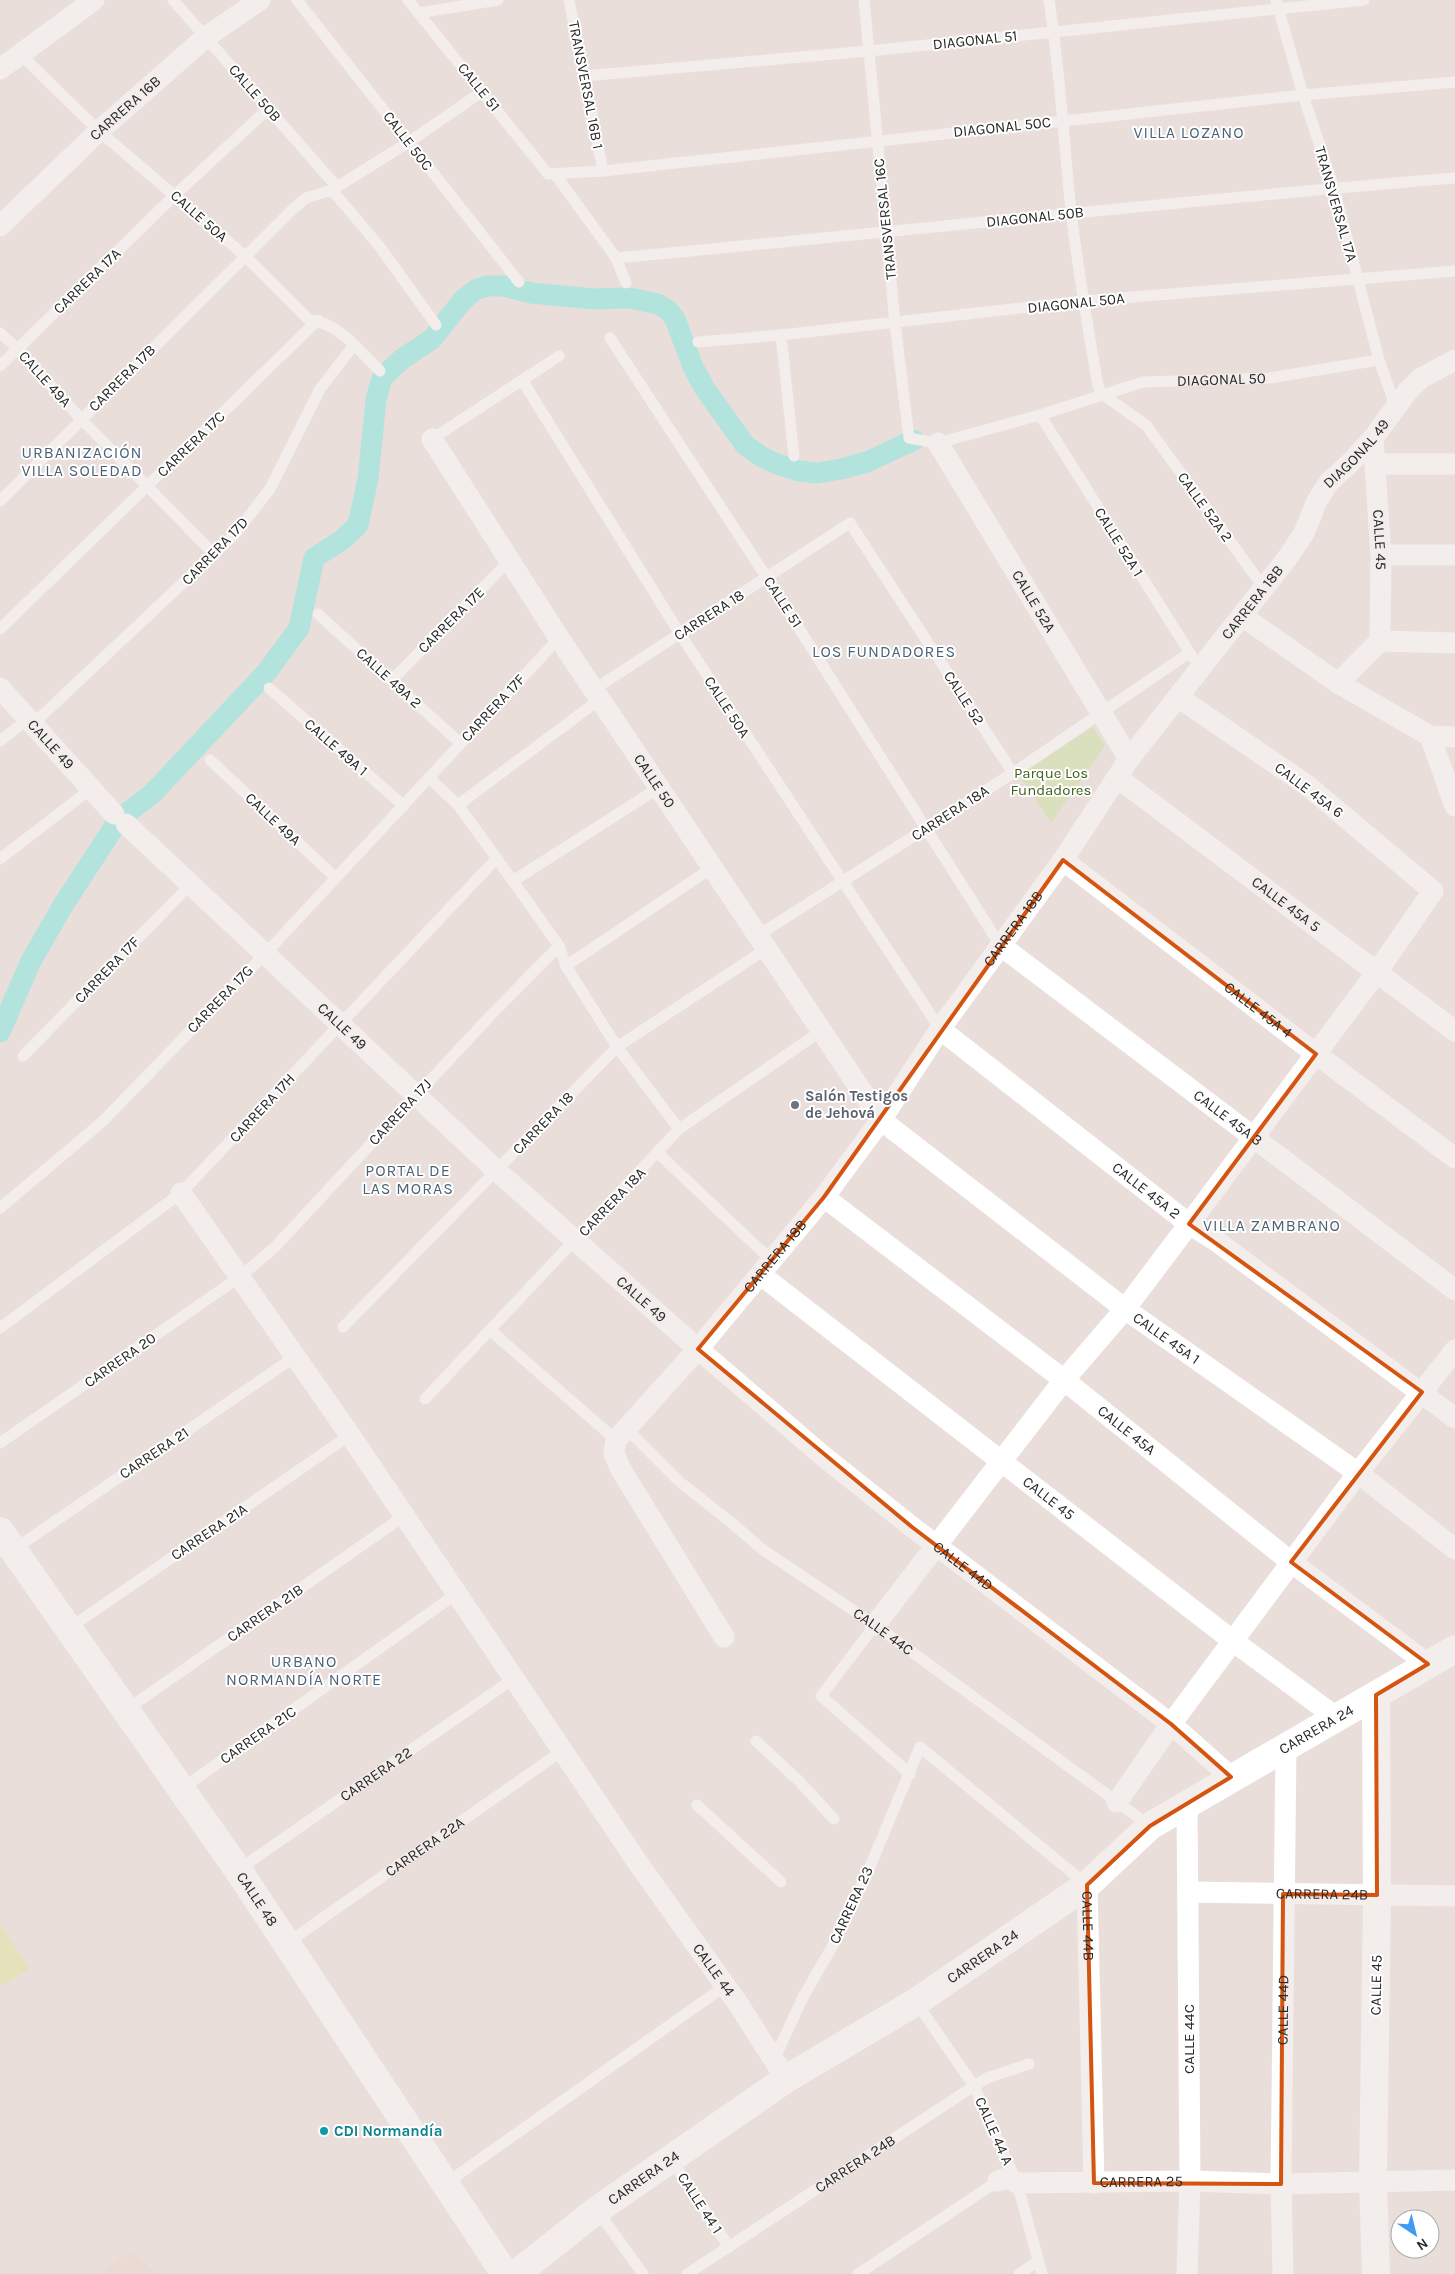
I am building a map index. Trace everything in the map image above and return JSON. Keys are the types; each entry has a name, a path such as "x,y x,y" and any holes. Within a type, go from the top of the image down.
{"street":[{"path":"0,69 94,0"},
{"name":"CARRERA 16B","path":"0,226 99,131 206,37 260,0"},
{"path":"1396,408 1406,392 1421,378 1455,360"},
{"name":"DIAGONAL 49","path":"1318,501 1329,482 1350,463 1396,408"},
{"name":"CALLE 45","path":"1372,438 1376,464 1380,555 1380,641"},
{"name":"CALLE 50","path":"432,439 596,695 714,866 762,943 881,1120"},
{"name":"CALLE 52A","path":"938,443 1129,760"},
{"path":"1376,464 1455,464"},
{"name":"CARRERA 18B","path":"621,1434 698,1350 824,1197 881,1120 940,1028 1063,860 1129,760 1178,697 1195,660 1242,616 1288,557 1304,533 1318,501"},
{"path":"1380,555 1455,555"},
{"path":"1242,616 1338,683 1430,736 1455,737"},
{"path":"1338,683 1380,641 1455,643"},
{"name":"CALLE 49","path":"0,688 120,819 266,953 497,1171 698,1350"},
{"name":"CALLE 45A 6","path":"1178,697 1308,786 1433,891 1377,972"},
{"path":"1430,736 1455,806"},
{"name":"CALLE 45A 5","path":"1118,778 1455,1031"},
{"name":"CALLE 45A 4","path":"1063,860 1455,1158"},
{"name":"CALLE 45A 3","path":"1000,945 1455,1290"},
{"path":"875,1625 1064,1380 1125,1309 1377,972"},
{"name":"CALLE 45A 2","path":"940,1028 1189,1224 1215,1240 1455,1418"},
{"name":"CALLE 45A 1","path":"881,1120 1125,1309 1358,1473 1455,1550"},
{"name":"CALLE 44","path":"181,1193 241,1276 350,1435 513,1679 638,1863 725,1986 780,2070"},
{"name":"CALLE 45A","path":"824,1197 1064,1380 1291,1562 1428,1664"},
{"name":"CALLE 45","path":"767,1268 1001,1462 1233,1641 1337,1718"},
{"name":"CALLE 44D","path":"698,1350 823,1456 1171,1724 1231,1777"},
{"path":"1116,1802 1171,1724 1291,1562 1455,1350"},
{"path":"621,1434 614,1453 620,1468 724,1637"},
{"name":"CALLE 48","path":"6,1541 238,1870 505,2274"},
{"name":"CARRERA 24","path":"516,2274 597,2210 671,2159 780,2070 916,2002 1087,1885 1150,1826 1455,1648"},
{"name":"CALLE 45","path":"1376,1695 1377,1895 1374,2183 1376,2274"},
{"name":"CALLE 44D","path":"1283,2274 1281,2184 1286,1746"},
{"name":"CALLE 44C","path":"1187,1804 1190,2181 1187,2274"},
{"name":"CALLE 44B","path":"1087,1885 1094,2183"},
{"name":"CARRERA 24B","path":"1188,1892 1455,1896"},
{"name":"CARRERA 25","path":"1008,2182 1190,2181 1281,2184 1455,2180"}],"lane":[{"name":"CALLE 50B","path":"173,0 269,108 380,247 436,325"},
{"name":"CALLE 50C","path":"297,0 519,282"},
{"name":"CALLE 51","path":"408,0 552,174 616,258 626,283"},
{"path":"418,13 498,0"},
{"name":"TRANSVERSAL 16B 1","path":"569,0 603,171"},
{"name":"TRANSVERSAL 16C","path":"864,0 895,323 909,438 938,443"},
{"path":"1049,0 1064,120 1071,213 1083,301 1098,386 1102,394"},
{"name":"DIAGONAL 51","path":"584,76 1054,32 1277,4 1364,0"},
{"name":"TRANSVERSAL 17A","path":"1277,4 1334,188 1379,360 1396,408"},
{"name":"CALLE 50A","path":"20,54 99,131 245,256 309,320 318,320 333,327 380,371"},
{"name":"DIAGONAL 50C","path":"552,174 603,171 1304,95 1455,82"},
{"name":"CARRERA 17B","path":"0,500 245,256 306,198 334,189 409,142 483,91"},
{"name":"CARRERA 17A","path":"0,366 175,195 269,108"},
{"name":"DIAGONAL 50B","path":"616,258 886,233 1071,213 1455,178"},
{"name":"DIAGONAL 50A","path":"698,342 895,323 1083,301 1455,271"},
{"name":"CARRERA 17C","path":"0,630 318,320"},
{"name":"CALLE 49A","path":"0,333 18,349 81,419 215,555"},
{"path":"781,335 794,456"},
{"name":"CALLE 51","path":"610,338 767,578 1000,945"},
{"name":"CARRERA 17D","path":"0,741 31,721 215,555 235,534 270,489 320,389 354,345"},
{"path":"432,439 559,356"},
{"name":"DIAGONAL 50","path":"1040,415 1143,382 1269,378 1379,360"},
{"name":"CALLE 50A","path":"522,380 680,634 940,1028"},
{"name":"CALLE 52A 2","path":"1102,394 1146,425 1264,588"},
{"path":"938,443 1040,415"},
{"name":"CALLE 52A 1","path":"1040,415 1195,660"},
{"name":"CARRERA 18","path":"458,805 596,695 680,634 850,523"},
{"name":"CALLE 52","path":"850,523 1012,773"},
{"name":"CARRERA 17E","path":"392,680 510,561"},
{"name":"CALLE 49A 2","path":"318,614 460,743"},
{"name":"CARRERA 17F","path":"430,778 460,743 559,638"},
{"name":"CARRERA 18A","path":"762,943 842,882 1100,714 1195,660"},
{"name":"CALLE 49A 1","path":"269,688 404,806"},
{"name":"CALLE 49A","path":"210,760 336,878"},
{"path":"430,778 458,805 497,858 559,946 566,966 617,1047 678,1129"},
{"name":"CARRERA 17G","path":"0,1208 102,1122 266,953 430,778"},
{"path":"513,881 660,787"},
{"path":"0,859 92,788"},
{"name":"CARRERA 17H","path":"0,1328 181,1193 497,858"},
{"path":"566,966 714,866"},
{"name":"CARRERA 17F","path":"23,1056 191,884"},
{"name":"CARRERA 18","path":"343,1327 617,1047 762,943"},
{"name":"CARRERA 17J","path":"241,1276 274,1248 416,1094 559,946"},
{"name":"CARRERA 18A","path":"425,1399 658,1153 678,1129 821,1031"},
{"path":"658,1153 767,1268"},
{"name":"CARRERA 20","path":"0,1443 241,1276"},
{"name":"CALLE 44C","path":"490,1330 762,1549 875,1625 1150,1826"},
{"name":"CARRERA 21","path":"6,1541 296,1356"},
{"name":"CARRERA 21A","path":"68,1629 350,1435"},
{"name":"CARRERA 21B","path":"126,1710 404,1516"},
{"name":"CARRERA 21C","path":"182,1788 456,1594"},
{"path":"875,1625 821,1696 910,1774"},
{"name":"CARRERA 22","path":"238,1870 513,1679"},
{"path":"756,1741 799,1781 834,1819"},
{"name":"CARRERA 23","path":"780,2070 803,1996 832,1947 867,1874 920,1747"},
{"name":"CALLE 44B","path":"920,1747 1087,1885"},
{"name":"CARRERA 22A","path":"286,1943 562,1751"},
{"path":"697,1804 780,1882"},
{"path":"445,2184 725,1986"},
{"name":"CALLE 44 A","path":"916,2002 974,2086 1042,2274"},
{"name":"CARRERA 24B","path":"687,2274 987,2078 1029,2064"},
{"name":"CALLE 44 1","path":"671,2159 728,2246"},
{"path":"858,2274 1008,2182"},
{"path":"597,2210 643,2274"},
{"path":"1018,2274 1038,2261"}],"highlighted area":[{"path":"1063,860 1316,1054 1189,1224 1422,1392 1291,1562 1428,1664 1376,1695 1377,1895 1283,1894 1281,2184 1094,2183 1087,1885 1150,1826 1231,1777 1171,1724 912,1527 698,1349 824,1197"}],"shaded area":[{"path":"131,2252 159,2274 98,2274"}],"green space":[{"name":"Parque Los Fundadores","path":"1093,727 1105,746 1051,823 1019,775"},
{"path":"0,1923 29,1969 0,1987"}],"waterway":[{"path":"0,1032 31,961 62,907 116,824 152,794 266,673 299,628 314,558 342,540 358,525 368,479 376,400 384,376 402,359 432,339 463,300 475,290 487,286 504,286 531,293 594,299 630,298 658,304 669,311 675,319 693,367 705,389 745,445 762,457 777,464 799,471 817,473 841,469 867,462 914,440"}],"place":[{"name":"Salón Testigos de Jehová","path":"795,1105"},
{"name":"CDI Normandía","path":"324,2131"}],"district":[{"name":"VILLA LOZANO","path":"1189,132"},
{"name":"URBANIZACIÓN VILLA SOLEDAD","path":"82,461"},
{"name":"LOS FUNDADORES","path":"884,651"},
{"name":"PORTAL DE LAS MORAS","path":"408,1179"},
{"name":"VILLA ZAMBRANO","path":"1272,1225"},
{"name":"URBANO NORMANDÍA NORTE","path":"304,1670"}]}
